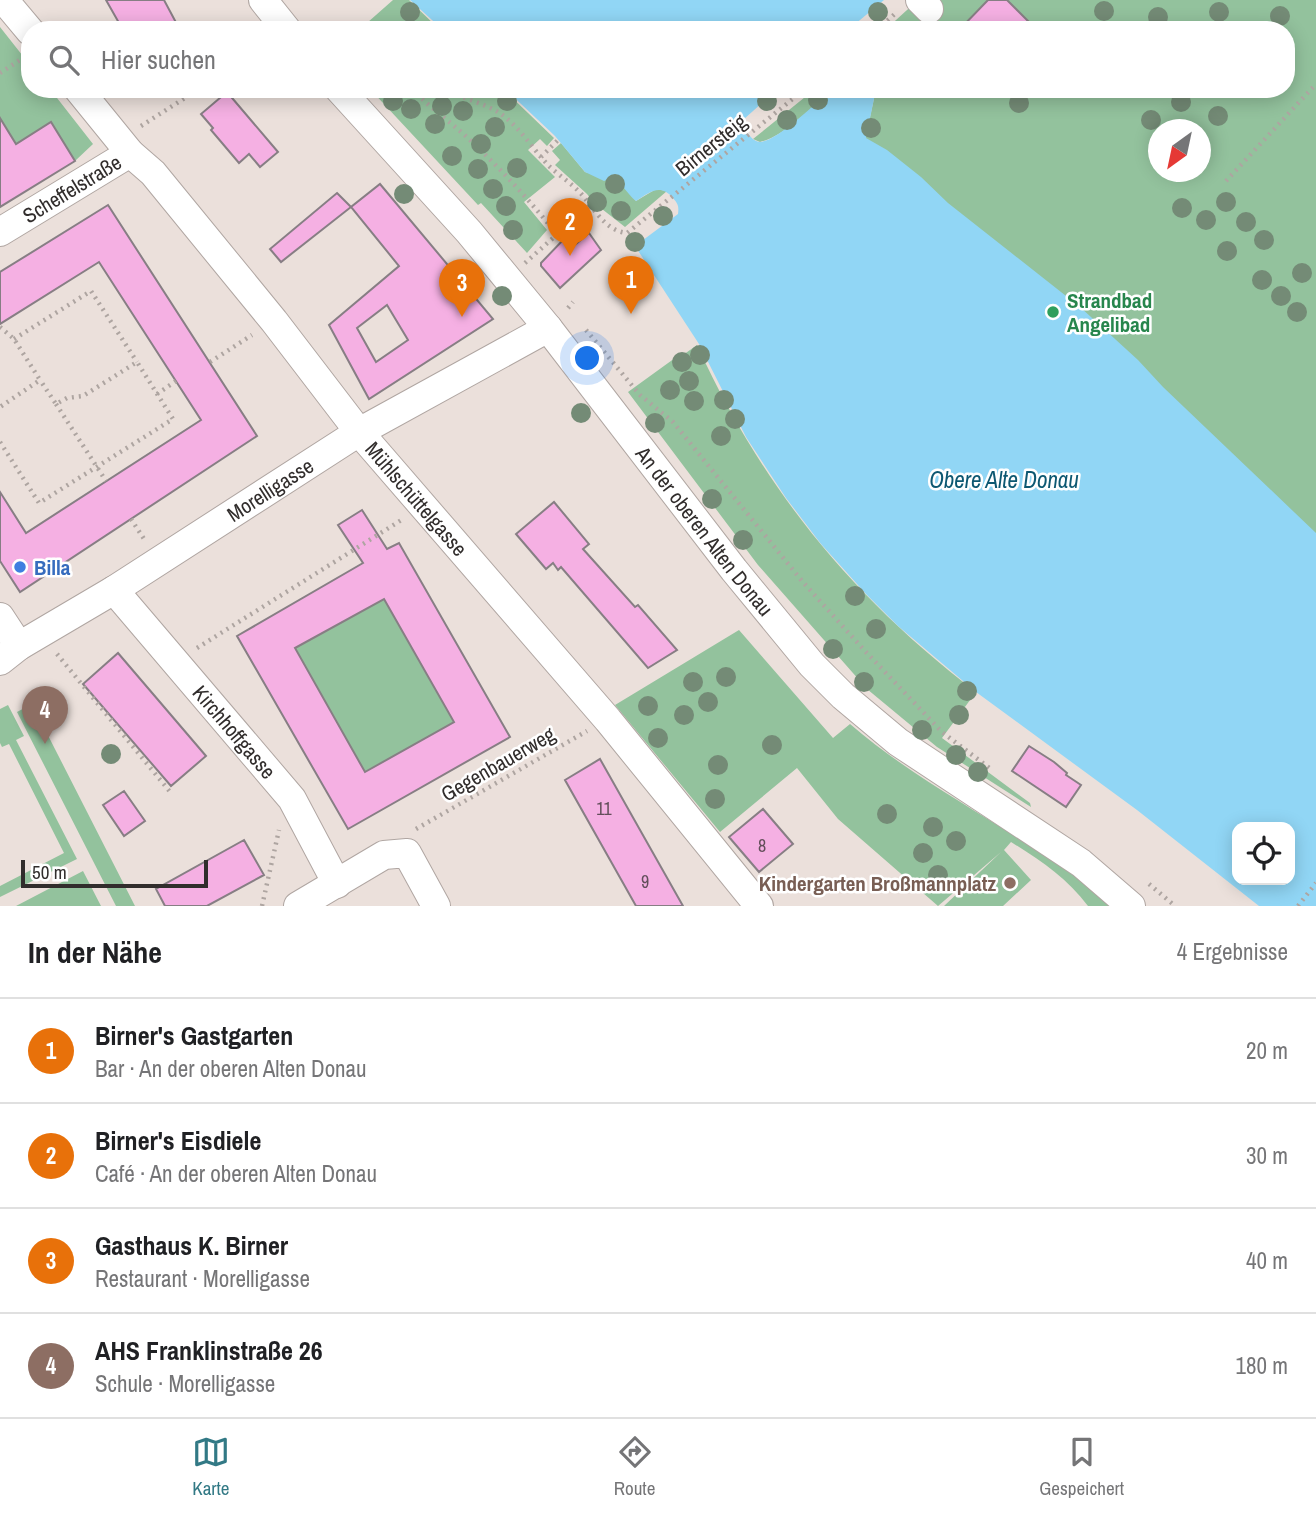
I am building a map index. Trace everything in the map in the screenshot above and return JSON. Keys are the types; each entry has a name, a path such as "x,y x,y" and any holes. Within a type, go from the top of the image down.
{"street":[{"path":"4,0 22,21"},
{"path":"263,0 280,21"},
{"name":"Mühlschüttelgasse","path":"85,98 130,153 153,173 274,321 359,432 608,720 759,906"},
{"name":"An der oberen Alten Donau","path":"347,98 469,232 548,328 734,570 826,680 898,742 1081,863 1131,906"},
{"name":"Scheffelstraße","path":"0,232 130,153"},
{"name":"Morelligasse","path":"10,654 359,432 548,328"},
{"name":"Kirchhoffgasse","path":"114,590 292,799 337,884"},
{"path":"0,617 10,654"},
{"path":"298,906 384,855 407,853 436,906"}],"path":[{"path":"892,21 917,6"},
{"path":"0,73 21,60"},
{"path":"1226,181 1316,84"},
{"name":"Scheffelstraße","path":"130,153 138,128 185,98"},
{"path":"420,98 471,141 556,233"},
{"path":"461,98 498,112 510,122 541,157 584,197 589,206 522,266"},
{"name":"Birnersteig","path":"589,206 604,222 619,232 627,233 794,98"},
{"path":"541,157 558,140"},
{"path":"0,442 39,503 173,419 91,291 14,339"},
{"path":"573,302 568,308 576,318"},
{"path":"0,327 14,339 106,481"},
{"path":"583,327 640,395 673,422 802,581 918,708 942,732 995,772"},
{"path":"209,362 258,332"},
{"path":"56,404 66,398 83,396 136,362"},
{"path":"0,407 40,380"},
{"path":"157,394 176,381"},
{"path":"175,662 423,506"},
{"path":"54,651 171,793"},
{"name":"Gegenbauerweg","path":"407,853 416,829 608,720"},
{"path":"262,906 282,819"},
{"path":"1147,883 1175,906"},
{"path":"1298,906 1316,883"}],"green space":[{"path":"393,0 409,0 431,21 369,21"},
{"path":"918,0 1316,0 1316,654 863,150 874,98 1295,98 1295,21 895,21"},
{"path":"0,27 21,54 21,98 57,98 93,144 75,161 51,123 16,144 0,119"},
{"path":"378,98 512,98 554,138 547,146 540,139 528,150 555,177 524,202 547,230 527,253 481,203 478,205"},
{"path":"804,98 822,98 779,134 760,142 753,139"},
{"path":"561,143 585,172 618,180 636,201 656,189 667,191 625,227 593,202 555,165 560,160 552,151"},
{"path":"697,345 751,447 815,537 889,618 976,692 942,738 1030,803 1031,807 937,747 867,689 758,565 628,392"},
{"path":"384,599 454,722 365,772 295,648"},
{"path":"739,630 833,738 850,724 914,772 1049,858 1112,906 1088,906 1062,878 1011,842 1004,850 1031,880 1003,906 944,906 1001,852 938,906 838,819 797,768 720,832 615,705"},
{"path":"32,704 135,906 116,906 17,712"},
{"path":"8,705 24,736 16,740 77,859 0,897 0,886 64,853 9,744 2,747 0,743 0,709"},
{"path":"83,871 101,906 16,906"}],"water":[{"path":"410,0 884,0 859,21 433,21"},
{"name":"Obere Alte Donau","path":"515,98 768,98 744,119 744,128 753,139 760,142 786,128 821,98 874,98 866,138 887,150 948,203 1080,307 1316,533 1316,906 1259,906 1232,885 1295,885 1295,822 1232,822 1232,885 1137,810 976,692 898,626 866,594 821,544 786,498 746,437 699,344 635,246 678,214 676,202 668,193 659,190 636,201 616,180 612,178 604,181 585,172 555,136"}],"building":[{"path":"106,0 164,0 175,21 118,21"},
{"path":"988,0 1007,0 1028,21 968,21"},
{"path":"220,98 232,98 278,152 260,167 249,154 239,163 201,114"},
{"path":"0,118 16,144 51,122 75,161 0,207"},
{"path":"380,184 493,319 369,399 329,325 399,266 351,207","holes":["387,305 408,340 376,362 357,328"]},
{"path":"337,193 351,207 281,262 270,249"},
{"path":"108,205 257,436 20,592 0,561 0,492 26,533 201,420 99,262 0,324 0,272"},
{"path":"589,233 601,250 560,288 541,263 563,240 570,249"},
{"path":"554,502 589,544 583,549 635,607 638,605 677,650 648,668 561,567 558,570 553,563 546,569 516,534"},
{"path":"362,510 387,549 399,543 510,737 348,829 237,636 363,563 338,525","holes":["384,599 454,722 365,772 295,648"]},
{"path":"118,653 206,756 171,786 83,684"},
{"path":"1029,746 1054,762 1066,775 1081,785 1066,807 1012,771"},
{"path":"600,759 683,906 636,906 565,780"},
{"path":"124,791 145,821 124,836 103,805"},
{"path":"763,809 793,844 759,872 729,837"},
{"path":"244,840 264,875 207,906 165,906 156,889"}],"place":[{"name":"Birner's Eisdiele","path":"570,256"},
{"name":"Strandbad Angelibad","path":"1053,312"},
{"name":"Birner's Gastgarten","path":"631,314"},
{"name":"Gasthaus K. Birner","path":"462,317"},
{"name":"Billa","path":"20,567"},
{"name":"AHS Franklinstraße 26","path":"45,744"},
{"name":"Kindergarten Broßmannplatz","path":"1010,883"}]}
